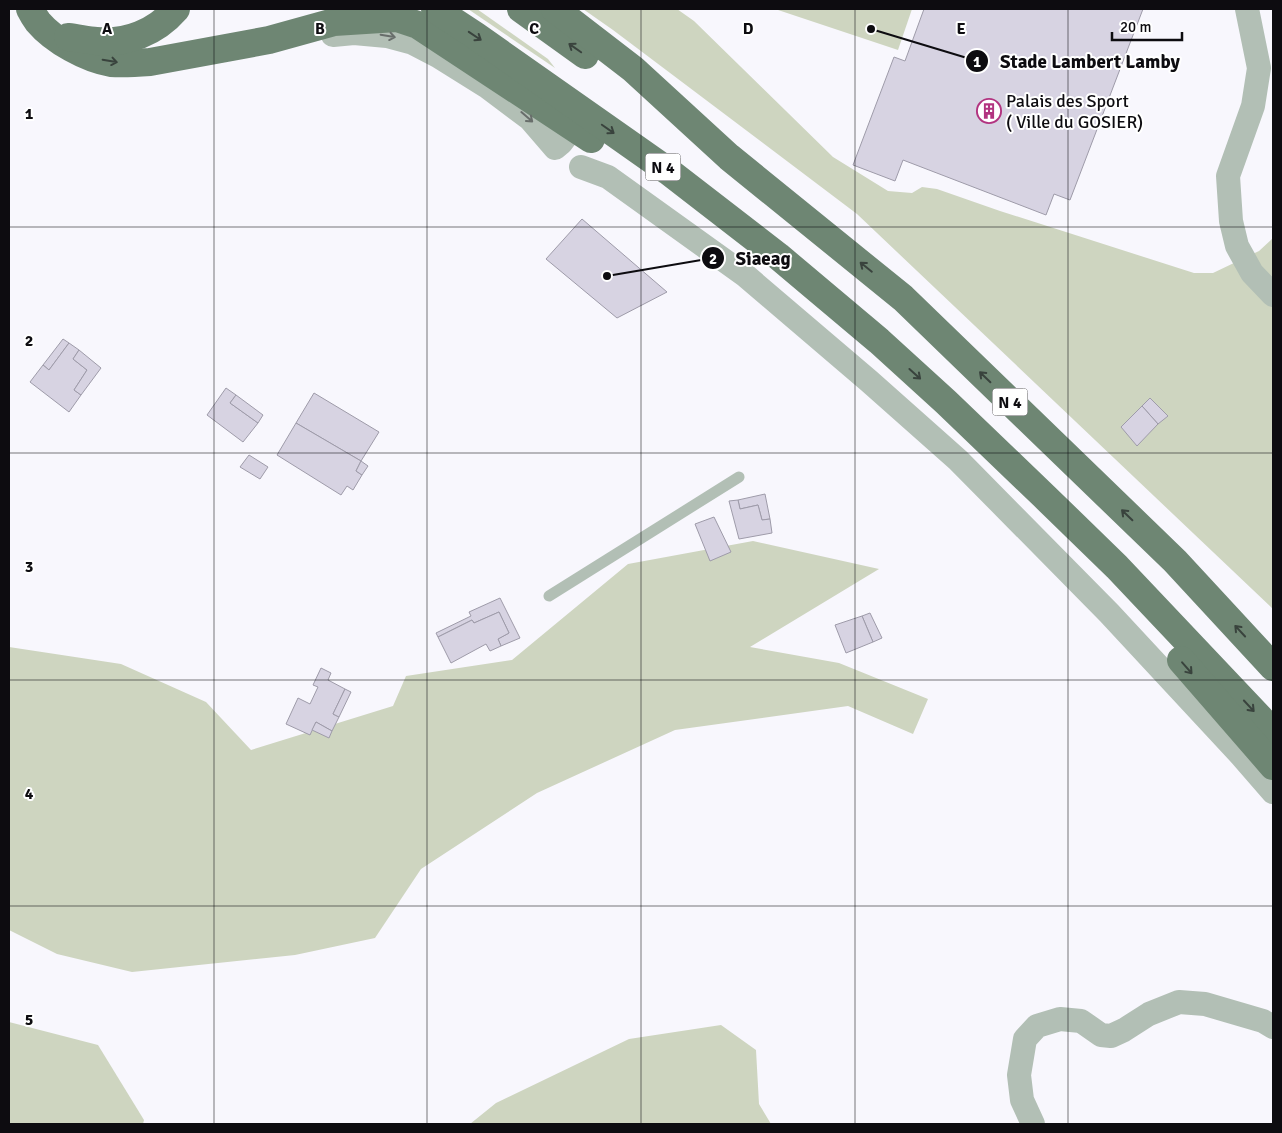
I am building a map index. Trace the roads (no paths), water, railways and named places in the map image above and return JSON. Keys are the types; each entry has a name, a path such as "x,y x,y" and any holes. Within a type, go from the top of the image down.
{"highway":[{"path":"30,9 39,23 71,49 91,58 112,63 132,64 269,40 334,22 384,13 418,25 572,127 879,341"},
{"path":"51,34 97,41 120,40 138,36 152,30 168,19 176,9"},
{"name":"N 4","path":"435,9 668,170 778,256 879,341 946,402 1117,568 1273,732"},
{"name":"N 4","path":"520,9 729,157 904,298 1175,561 1273,667"},
{"path":"556,9 633,70 729,157"},
{"path":"1044,496 1135,608 1273,766"}],"street":[{"path":"1247,9 1259,68 1253,106 1228,176 1231,221 1237,246 1252,274 1273,296"},
{"path":"269,40 354,33 387,36 413,42 486,86 530,119 555,148 561,143 572,127"},
{"path":"581,168 608,177 746,276 869,381 950,454 1109,613 1273,792"},
{"path":"1033,1124 1022,1100 1019,1075 1024,1039 1037,1026 1060,1018 1081,1022 1101,1035 1110,1036 1124,1030 1149,1014 1179,1002 1205,1004 1263,1021 1273,1027"}],"lane":[{"path":"549,596 739,477"}],"place":[{"name":"Stade Lambert Lamby","path":"871,29"},
{"name":"Palais des Sport ( Ville du GOSIER)","path":"989,111"},
{"name":"Siaeag","path":"607,276"}]}
